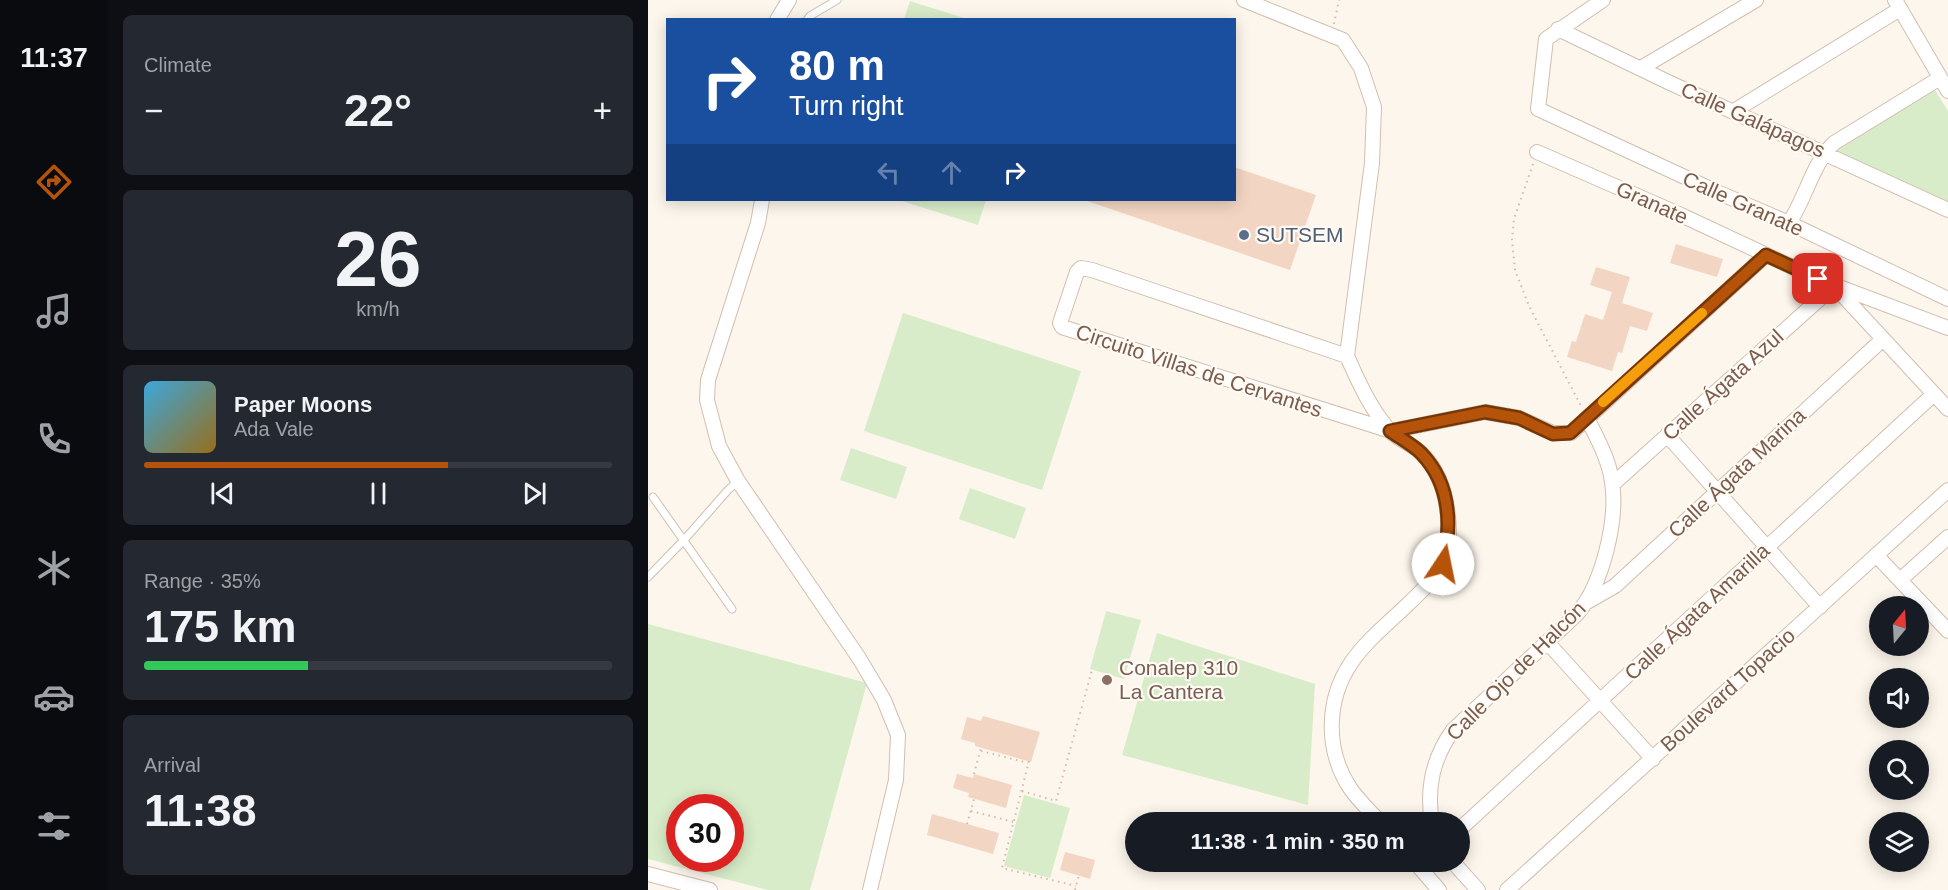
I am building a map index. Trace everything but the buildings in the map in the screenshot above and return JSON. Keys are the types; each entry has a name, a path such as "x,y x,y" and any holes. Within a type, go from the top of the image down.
{"street":[{"path":"778,18 789,0"},
{"path":"1244,0 1343,40 1361,68 1374,107 1372,163 1347,356 1359,384 1390,431 1421,453 1440,483 1446,498 1449,538 1443,564 1430,583 1351,662 1337,690 1332,730 1336,761 1350,788 1371,812"},
{"path":"1558,29 1603,0"},
{"path":"1641,68 1756,0"},
{"path":"1734,111 1897,4 1948,91"},
{"name":"Calle Galápagos","path":"1558,29 1948,210"},
{"name":"Calle Granate","path":"1558,29 1546,39 1538,109 1948,298"},
{"path":"1789,223 1824,153 1848,134 1941,78"},
{"name":"Granate","path":"1537,152 1766,255"},
{"path":"762,201 758,223 708,380 707,400 718,446 738,481 859,658 884,700 898,735 896,780 870,890"},
{"path":"1390,431 1485,412 1519,418 1553,434 1570,433 1766,255"},
{"name":"Calle Granate","path":"1766,255 1834,286 1948,328"},
{"name":"Circuito Villas de Cervantes","path":"1347,356 1154,290 1081,268 1077,272 1060,323 1062,327 1390,431"},
{"path":"1834,286 1948,409"},
{"name":"Calle Ágata Azul","path":"1612,484 1834,286"},
{"name":"Calle Ágata Marina","path":"1587,602 1615,586 1883,339"},
{"name":"Calle Ágata Amarilla","path":"1470,820 1934,394"},
{"name":"Calle Ojo de Halcón","path":"1431,812 1429,793 1432,771 1442,744 1453,730 1587,602 1598,575 1613,514 1612,484 1607,461 1587,418"},
{"path":"1667,435 1820,607"},
{"name":"Boulevard Topacio","path":"1507,890 1948,490"},
{"path":"1900,580 1948,537"},
{"path":"1876,555 1948,631"},
{"path":"1547,642 1653,759"},
{"path":"1423,872 1439,890"},
{"path":"1462,872 1478,890"},
{"path":"648,874 710,890"}],"lane":[{"path":"808,18 837,0"},
{"path":"648,577 738,481"},
{"path":"653,497 732,609"}],"path":[{"path":"1332,36 1340,0"},
{"path":"1537,152 1514,219 1512,240 1515,270 1529,306 1587,418"},
{"path":"1021,791 1056,801 1092,670"},
{"path":"974,774 981,749 1029,762 1002,867 1076,888 1079,876"},
{"path":"968,824 974,799"},
{"path":"971,811 1014,822"}],"green space":[{"path":"910,1 964,18 904,18"},
{"path":"1935,90 1948,111 1948,202 1839,153 1838,148"},
{"path":"902,201 986,201 978,225"},
{"path":"903,313 1081,371 1042,490 864,431"},
{"path":"851,448 907,467 896,499 840,480"},
{"path":"970,488 1026,508 1015,539 959,519"},
{"path":"1106,611 1141,620 1124,679 1090,669"},
{"path":"648,624 867,683 810,890 768,890 698,872 744,872 744,794 666,794 666,864 648,859"},
{"path":"1157,633 1315,684 1308,805 1122,755"},
{"path":"1024,795 1070,808 1050,878 1004,866"}],"slow traffic":[{"path":"1603,402 1702,313"}],"place":[{"name":"SUTSEM","path":"1244,235"},
{"name":"Conalep 310 La Cantera","path":"1107,680"}],"route":[{"path":"1443,564 1449,538 1446,498 1440,483 1421,453 1390,431 1485,412 1519,418 1553,434 1570,433 1766,255 1818,279"}]}
